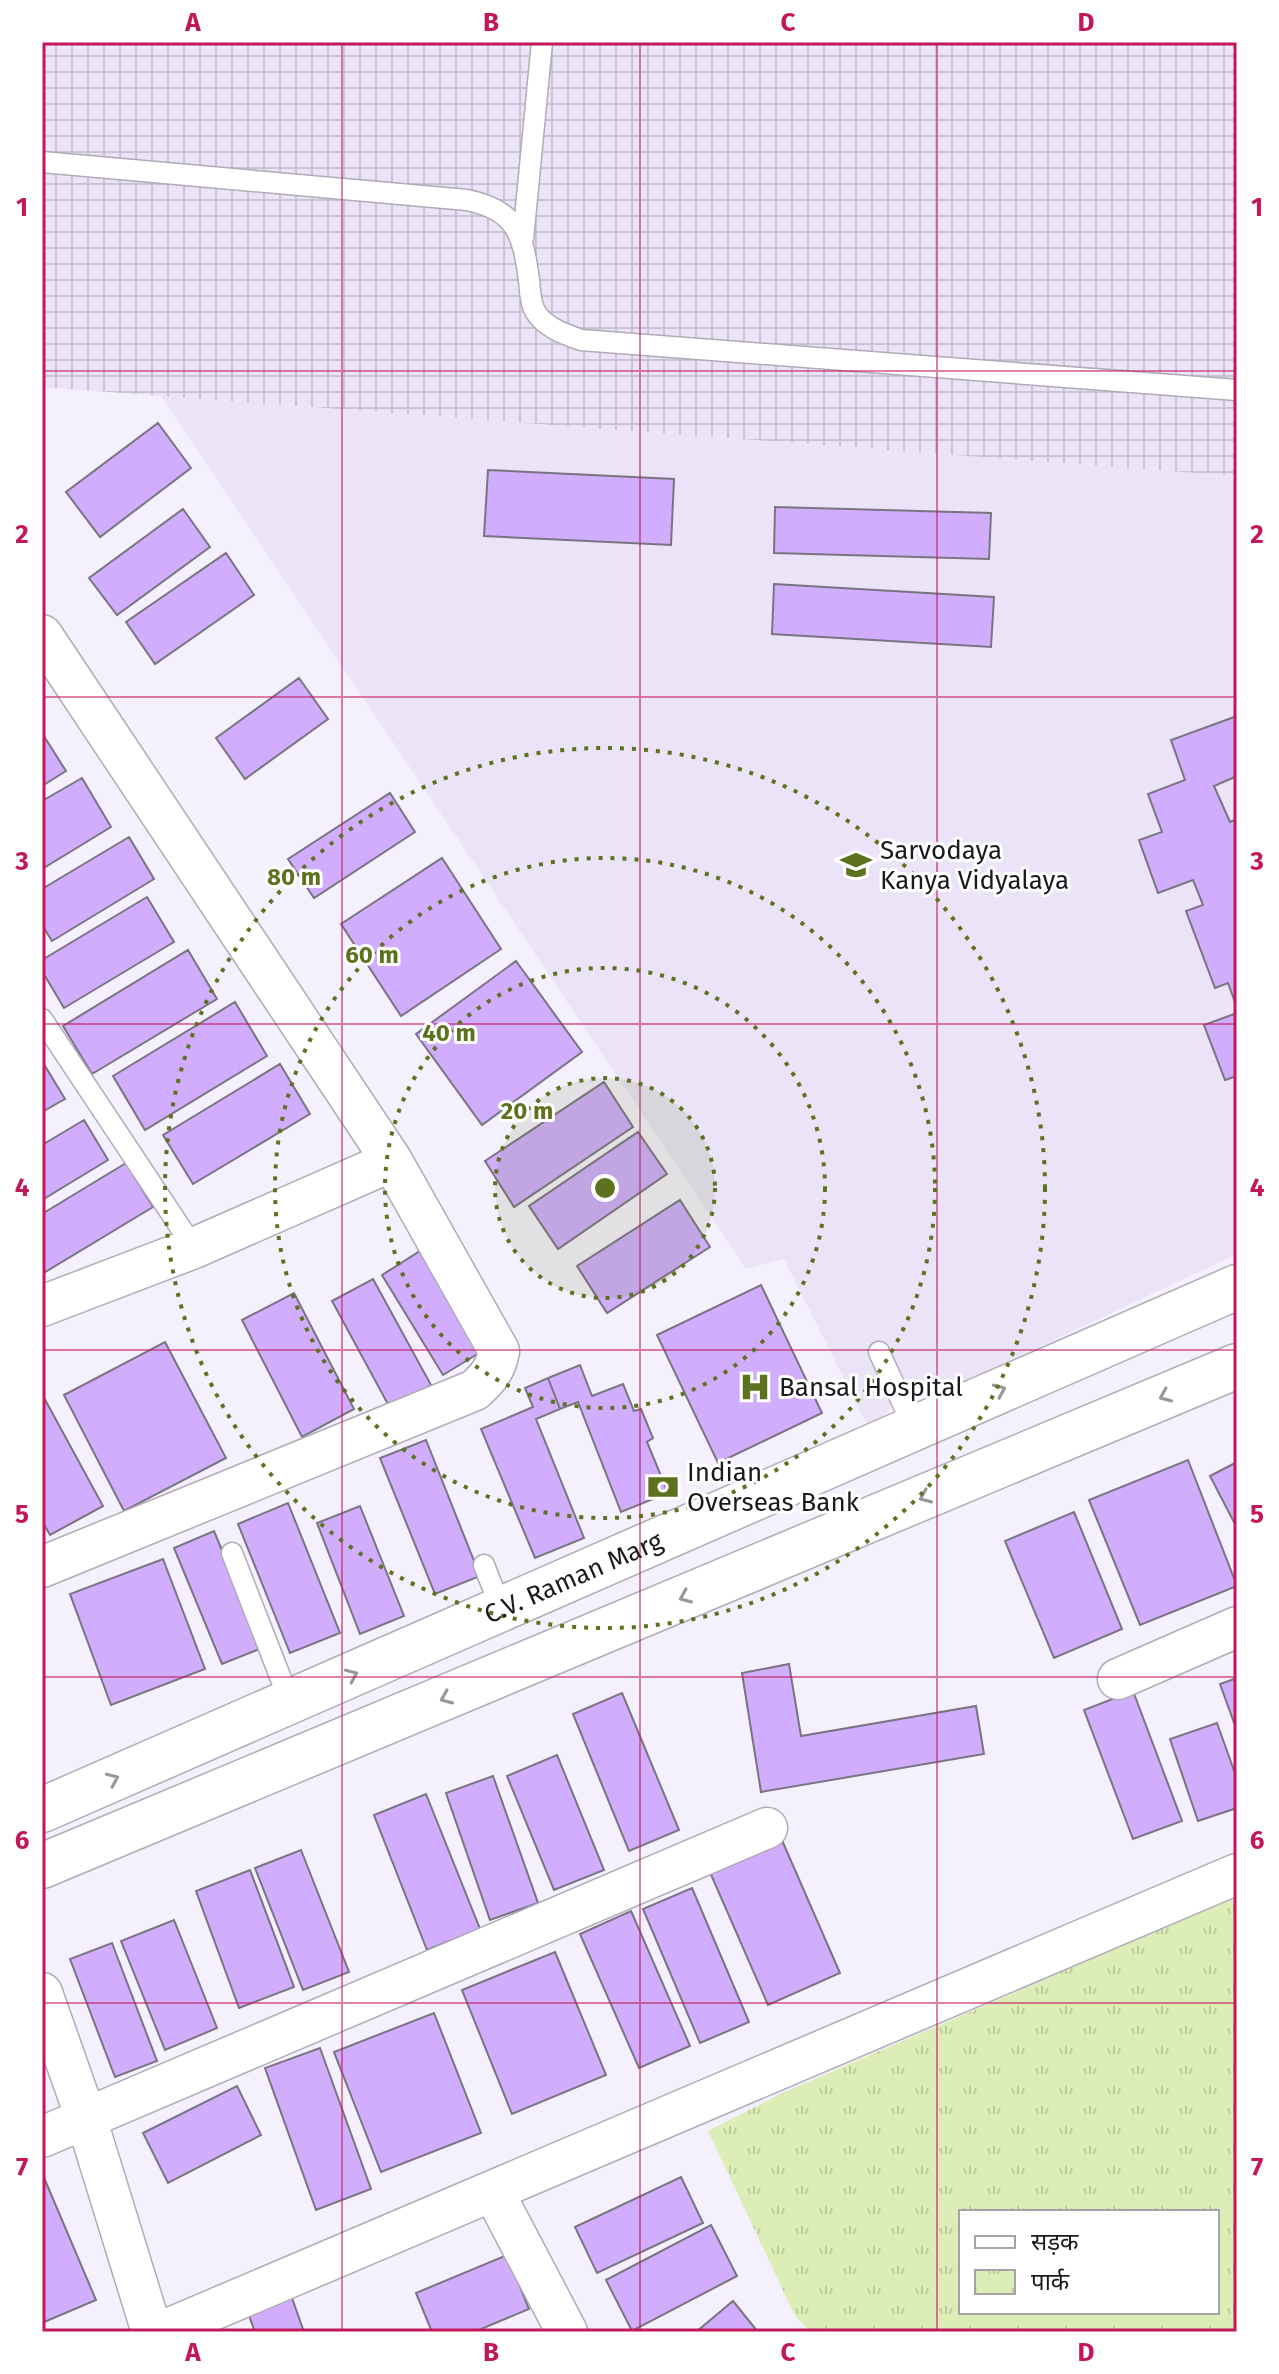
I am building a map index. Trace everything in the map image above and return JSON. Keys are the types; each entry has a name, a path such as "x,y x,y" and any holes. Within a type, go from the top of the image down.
{"main road":[{"name":"C.V. Raman Marg","path":"42,1810 1237,1287"},
{"path":"42,1866 1237,1366"}],"street":[{"path":"42,635 392,1161 499,1351 491,1375 475,1390 42,1567"},
{"path":"42,1306 194,1248 392,1161"},
{"path":"1118,1679 1237,1627"},
{"path":"42,2137 767,1828"},
{"path":"161,2332 1237,1874"},
{"path":"42,1993 86,2118 152,2332"},
{"path":"493,2191 567,2332"}],"lane":[{"path":"542,42 523,239 532,308 550,326 581,340 1237,390"},
{"path":"42,162 467,200 499,210 523,239"},
{"path":"42,1019 194,1248"},
{"path":"879,1352 914,1428"},
{"path":"232,1553 296,1699"},
{"path":"484,1565 501,1609"},
{"path":"260,1595 296,1699"}],"shaded area":[{"path":"42,42 1237,42 1237,476 42,387"},
{"name":"Sarvodaya Kanya Vidyalaya","path":"161,396 1237,476 1237,1254 947,1390 898,1390 885,1418 868,1427 784,1259 746,1269"}],"green space":[{"path":"1237,1896 1237,2332 810,2332 795,2316 708,2131 780,2094"}],"building":[{"path":"158,423 191,468 100,537 66,492"},
{"path":"488,470 674,479 671,545 484,536"},
{"path":"775,507 991,513 989,559 774,553"},
{"path":"183,509 210,547 117,615 89,578"},
{"path":"226,553 254,595 155,664 126,622"},
{"path":"774,584 994,597 991,647 772,634"},
{"path":"299,678 328,719 245,779 216,738"},
{"path":"1237,716 1237,776 1214,786 1230,822 1237,819 1237,1008 1228,983 1215,988 1186,911 1203,905 1193,880 1158,893 1139,840 1162,832 1148,794 1185,780 1171,740"},
{"path":"42,733 66,771 42,786"},
{"path":"82,778 111,827 42,869 42,801"},
{"path":"390,793 415,832 314,898 288,859"},
{"path":"129,837 154,879 52,941 42,925 42,889"},
{"path":"442,858 501,949 401,1016 341,924"},
{"path":"147,897 174,942 64,1008 42,971 42,960"},
{"path":"188,950 217,999 92,1074 63,1026"},
{"path":"516,961 582,1052 482,1125 416,1034"},
{"path":"235,1002 267,1056 145,1130 113,1076"},
{"path":"1237,1013 1237,1076 1225,1080 1204,1025"},
{"path":"42,1061 65,1099 42,1112"},
{"path":"280,1064 310,1114 193,1184 163,1135"},
{"path":"604,1082 633,1127 514,1207 485,1161"},
{"path":"84,1120 108,1160 42,1200 42,1145"},
{"path":"638,1132 667,1174 558,1249 529,1206"},
{"path":"126,1163 153,1207 42,1274 42,1214"},
{"path":"680,1200 710,1247 607,1313 577,1266"},
{"path":"428,1246 489,1347 443,1375 382,1275"},
{"path":"373,1279 431,1385 390,1408 332,1301"},
{"path":"761,1285 822,1413 718,1463 657,1335"},
{"path":"294,1293 354,1409 302,1437 242,1320"},
{"path":"165,1342 226,1458 124,1511 64,1395"},
{"path":"580,1365 592,1396 623,1384 634,1411 641,1409 653,1438 647,1442 668,1493 621,1512 578,1402 560,1409 548,1378"},
{"path":"548,1378 560,1409 536,1419 584,1538 535,1558 481,1429 533,1407 525,1388"},
{"path":"42,1394 103,1506 50,1535 42,1521"},
{"path":"426,1440 480,1576 435,1594 380,1458"},
{"path":"1188,1460 1237,1586 1140,1625 1089,1500"},
{"path":"1237,1462 1237,1528 1210,1476"},
{"path":"288,1503 340,1633 290,1653 238,1524"},
{"path":"360,1506 404,1616 360,1634 317,1523"},
{"path":"1074,1512 1122,1629 1054,1658 1005,1541"},
{"path":"214,1531 262,1648 222,1664 174,1548"},
{"path":"163,1559 205,1669 111,1705 70,1594"},
{"path":"789,1664 801,1736 976,1706 984,1754 761,1792 742,1673"},
{"path":"1237,1678 1237,1731 1220,1684"},
{"path":"1133,1691 1182,1821 1133,1839 1084,1710"},
{"path":"622,1693 679,1830 629,1851 573,1714"},
{"path":"1217,1723 1237,1779 1237,1808 1198,1821 1170,1739"},
{"path":"557,1755 604,1870 554,1890 507,1776"},
{"path":"493,1776 538,1903 490,1920 446,1793"},
{"path":"426,1794 480,1929 427,1950 374,1815"},
{"path":"781,1838 840,1973 768,2005 709,1870"},
{"path":"301,1850 349,1972 303,1990 255,1868"},
{"path":"250,1870 294,1987 239,2008 196,1891"},
{"path":"692,1888 749,2022 700,2043 643,1909"},
{"path":"631,1911 690,2046 639,2068 580,1934"},
{"path":"174,1920 217,2028 165,2050 121,1941"},
{"path":"112,1943 157,2061 115,2077 70,1959"},
{"path":"555,1952 606,2075 512,2114 462,1990"},
{"path":"434,2013 481,2133 381,2172 334,2052"},
{"path":"320,2048 371,2189 316,2210 265,2068"},
{"path":"237,2086 261,2135 168,2183 143,2133"},
{"path":"42,2173 96,2300 42,2323"},
{"path":"681,2177 703,2223 597,2273 575,2227"},
{"path":"711,2225 737,2276 632,2331 606,2280"},
{"path":"507,2255 529,2309 474,2332 432,2332 416,2293"},
{"path":"287,2284 304,2332 255,2332 243,2299"},
{"path":"733,2301 758,2332 696,2332"}],"place":[{"name":"Sarvodaya Kanya Vidyalaya","path":"856,865"},
{"name":"Bansal Hospital","path":"755,1387"},
{"name":"Indian Overseas Bank","path":"663,1487"}]}
